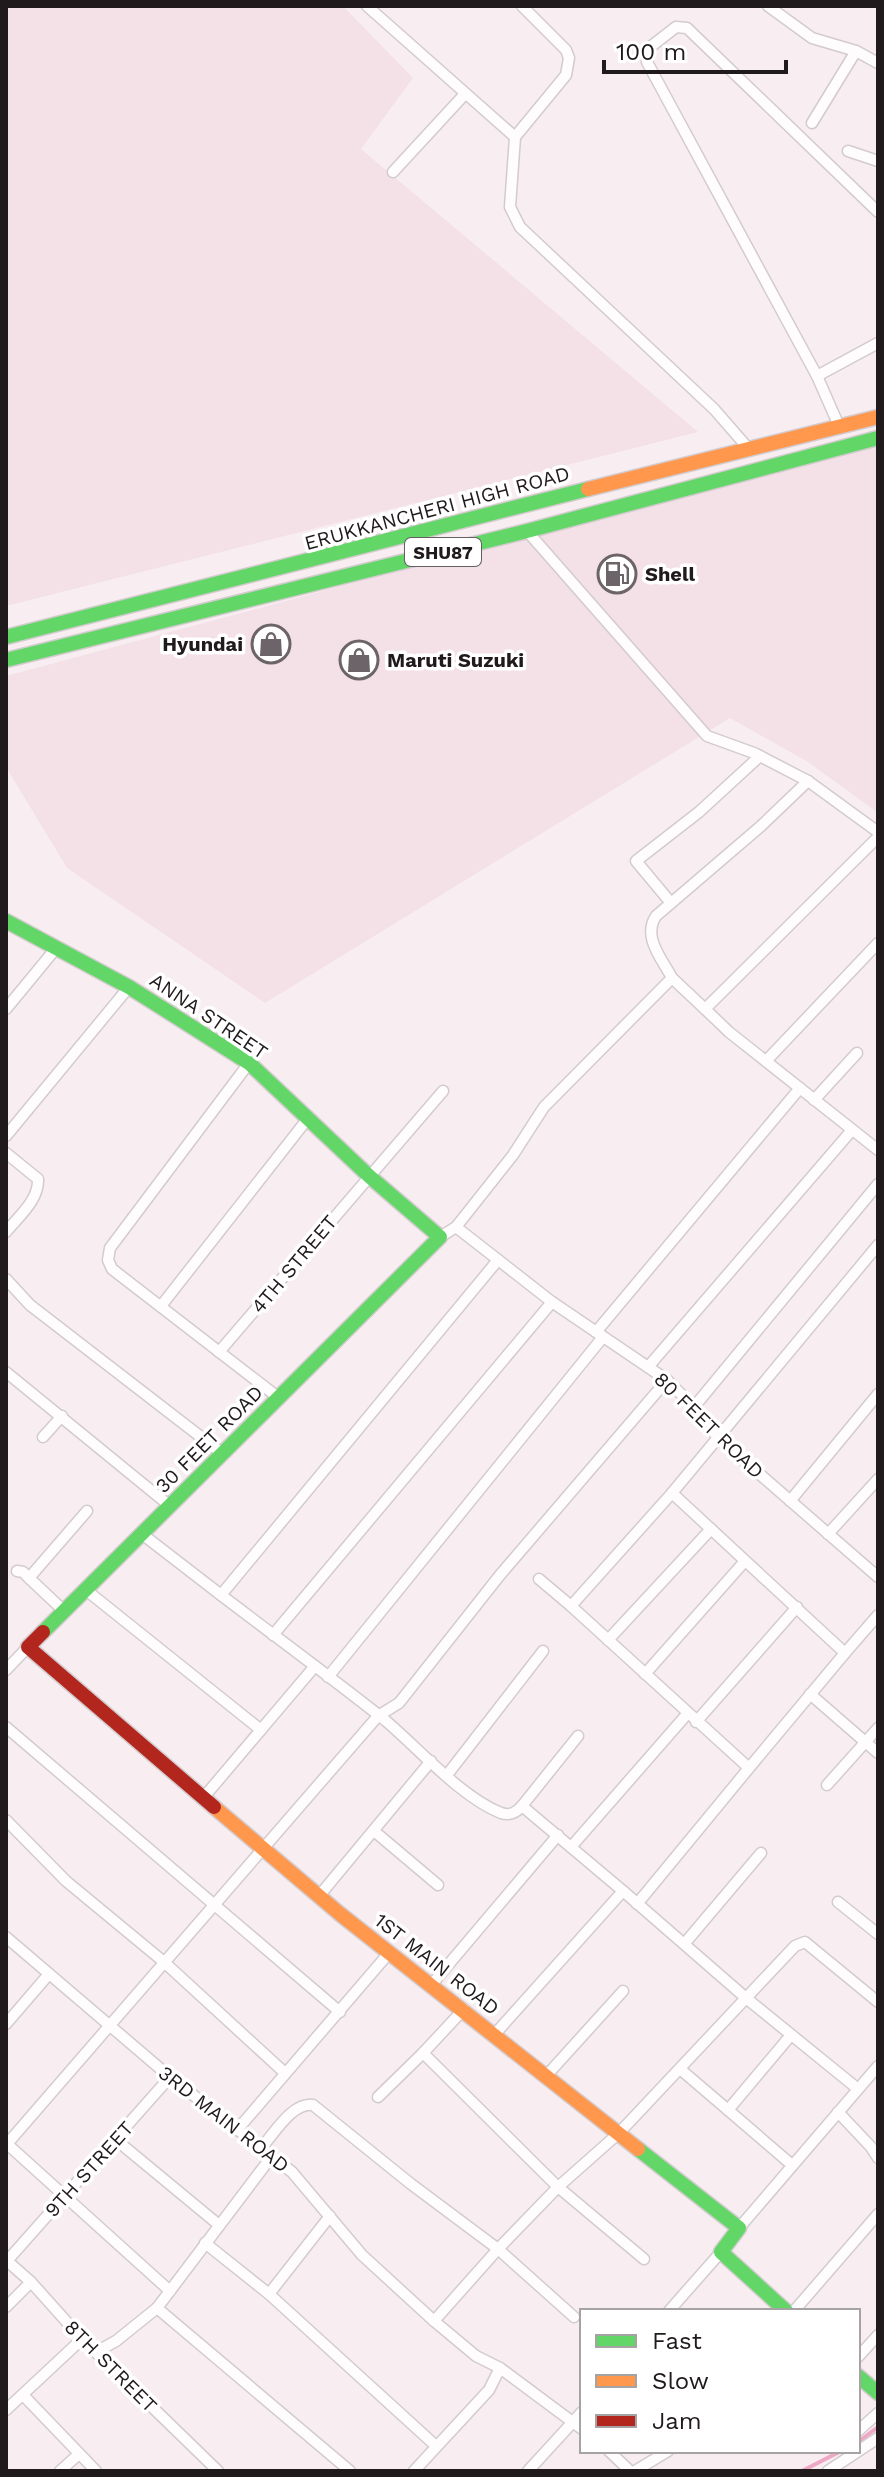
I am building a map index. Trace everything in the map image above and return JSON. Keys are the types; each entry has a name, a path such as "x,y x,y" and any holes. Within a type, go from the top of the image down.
{"main road":[{"name":"ERUKKANCHERI HIGH ROAD","path":"6,637 222,585 878,417"},
{"name":"SHU87","path":"6,660 527,531 878,438"},
{"name":"ANNA STREET","path":"6,921 129,987 249,1063 369,1176 440,1237"},
{"name":"30 FEET ROAD","path":"28,1647 440,1237"},
{"name":"1ST MAIN ROAD","path":"28,1647 319,1896 739,2228"},
{"path":"739,2228 721,2252 784,2309"},
{"path":"860,2378 878,2393"}],"street":[{"path":"367,6 515,137"},
{"path":"522,6 566,50 569,58 566,75 515,137 510,207 515,221 714,409 748,448"},
{"path":"768,6 812,38 856,51 878,63"},
{"path":"839,426 817,376 647,62 649,48 676,27 687,28 878,212"},
{"path":"812,123 856,51"},
{"path":"393,172 464,95"},
{"path":"848,151 878,161"},
{"path":"817,376 878,343"},
{"path":"527,531 707,736 760,756 808,781 878,835 705,1009"},
{"path":"671,903 636,861 699,812 760,756"},
{"path":"808,781 761,826 656,916 649,932 672,978 766,1061 878,1150"},
{"path":"766,1061 878,943"},
{"path":"6,1009 57,947"},
{"path":"440,1237 456,1227 513,1155 544,1107 672,978"},
{"path":"6,1136 129,987"},
{"path":"814,1100 857,1053"},
{"path":"249,1063 110,1248 108,1260 112,1269 279,1398"},
{"path":"328,1677 800,1088"},
{"name":"4TH STREET","path":"219,1352 443,1091"},
{"path":"161,1306 309,1117"},
{"path":"648,1367 852,1130"},
{"path":"6,1153 38,1179 38,1189 6,1232"},
{"path":"694,1407 878,1184"},
{"name":"80 FEET ROAD","path":"456,1227 552,1302 667,1380 694,1407 718,1438 878,1577"},
{"path":"571,1606 672,1493 878,1245"},
{"path":"221,1595 498,1260"},
{"path":"6,1279 30,1305 223,1454"},
{"path":"273,1635 552,1302"},
{"path":"6,1372 170,1506"},
{"path":"170,2291 6,2144 378,1716 399,1703 408,1693 500,1575 667,1380"},
{"path":"790,1501 878,1394"},
{"path":"43,1437 62,1416"},
{"path":"828,1534 878,1479"},
{"path":"672,1493 845,1653"},
{"path":"29,1578 87,1511"},
{"path":"608,1640 711,1529"},
{"path":"142,1534 315,1666 447,1775 498,1812 508,1815 522,1806 578,1736"},
{"path":"645,1674 745,1561"},
{"path":"17,1571 23,1572 64,1611"},
{"path":"539,1579 749,1768"},
{"path":"86,1590 261,1730"},
{"path":"571,1847 797,1607"},
{"path":"637,1904 878,1615"},
{"name":"30 FEET ROAD","path":"6,1670 28,1647"},
{"path":"447,1775 543,1651"},
{"path":"204,1797 315,1666"},
{"path":"810,1694 878,1753"},
{"path":"6,1727 340,2012"},
{"path":"827,1785 878,1728"},
{"path":"319,1896 431,1761"},
{"path":"522,1806 746,1998 858,2089"},
{"path":"6,1820 66,1881 164,1962 285,2073"},
{"path":"374,1831 438,1885"},
{"path":"432,1984 558,1835"},
{"path":"685,1943 761,1853"},
{"path":"494,2035 623,1891"},
{"path":"838,1902 878,1934"},
{"name":"3RD MAIN ROAD","path":"6,1937 170,2077 292,2172 362,2255 434,2321 476,2356 500,2368 578,2426"},
{"path":"434,2321 498,2249 558,2187 619,2133 795,1946 805,1942 878,2002"},
{"path":"237,2130 389,1953"},
{"path":"6,2024 49,1974"},
{"path":"547,2075 623,1991"},
{"path":"378,2097 464,2009"},
{"path":"728,2110 791,2035"},
{"path":"423,2053 558,2187 644,2259"},
{"path":"739,2228 878,2066"},
{"path":"680,2069 792,2165"},
{"name":"9TH STREET","path":"7,2260 170,2077"},
{"path":"261,2148 297,2108 308,2103 313,2105 498,2249 574,2317"},
{"path":"838,2112 878,2158"},
{"path":"115,2139 219,2225"},
{"path":"96,2352 116,2341 157,2308 272,2156"},
{"path":"796,2309 878,2214"},
{"path":"269,2294 330,2216"},
{"path":"205,2243 269,2294 436,2446"},
{"path":"671,2309 721,2252"},
{"name":"8TH STREET","path":"7,2260 82,2339 218,2471"},
{"path":"6,2307 31,2282"},
{"path":"157,2308 350,2471"},
{"path":"860,2355 878,2335"},
{"path":"6,2410 82,2339"},
{"path":"414,2471 489,2390 500,2368"},
{"path":"23,2395 96,2471"},
{"path":"860,2429 878,2413"},
{"path":"528,2471 578,2426"},
{"path":"860,2450 878,2438"},
{"path":"611,2453 632,2471 664,2453"},
{"path":"828,2471 855,2453"},
{"path":"60,2471 79,2454"}],"shaded area":[{"path":"6,6 343,6 413,78 361,149 698,432 6,606"},
{"path":"878,442 878,813 808,762 730,718 265,1003 67,868 6,767 6,676"}],"waterway":[{"path":"860,2440 878,2427"},
{"path":"802,2471 837,2453"}],"traffic: fast":[{"path":"6,660 527,531 878,438"},
{"path":"6,637 588,489"},
{"path":"6,921 129,987 249,1063 369,1176 440,1237 43,1632"},
{"path":"638,2149 739,2228 721,2252 784,2309"},
{"path":"860,2378 878,2393"}],"traffic: slow":[{"path":"588,489 878,417"},
{"path":"214,1807 340,1914 638,2149"}],"traffic: jam":[{"path":"43,1632 28,1647 214,1807"}],"place":[{"name":"Shell","path":"617,574"},
{"name":"Hyundai","path":"271,644"},
{"name":"Maruti Suzuki","path":"359,660"}]}
